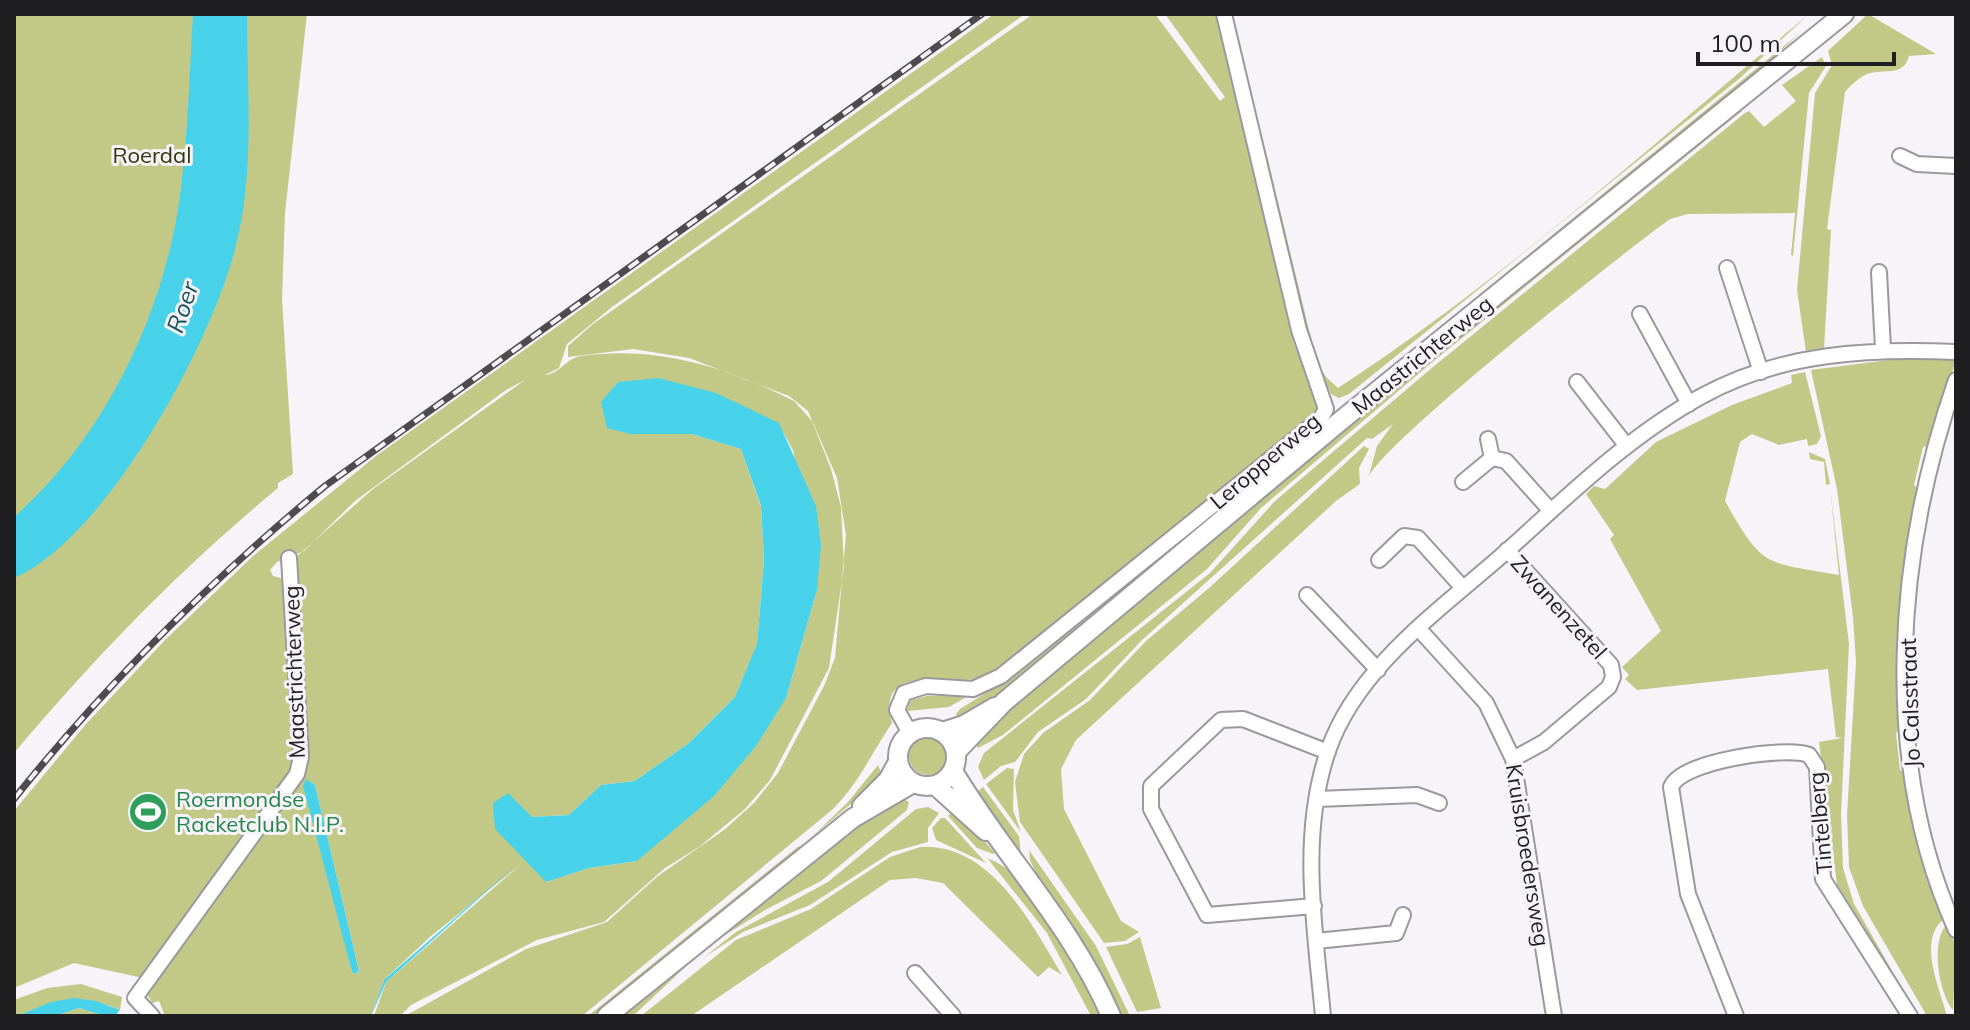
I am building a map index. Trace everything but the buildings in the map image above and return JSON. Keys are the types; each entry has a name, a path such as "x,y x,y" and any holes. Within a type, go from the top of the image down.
{"main road":[{"name":"Maastrichterweg","path":"942,732 964,725 1004,702 1344,418 1844,14"},
{"name":"Maastrichterweg","path":"955,762 1004,702"},
{"path":"607,1016 853,818 888,780 898,762 900,747 910,733 923,728 942,732 1000,843 1062,924 1111,1016"},
{"path":"898,762 903,774 913,783"},
{"path":"935,785 955,762"},
{"path":"853,818 913,783 935,785 1000,843"}],"street":[{"name":"Leropperweg","path":"910,733 897,710 904,693 926,686 973,689 1001,676 1321,418 1326,409 1299,330 1224,14"},
{"path":"1900,156 1917,164 1956,166"},
{"path":"1727,268 1761,372"},
{"path":"1879,272 1883,349"},
{"path":"1640,314 1689,404"},
{"path":"1323,1016 1310,855 1328,752 1342,721 1378,670 1418,628 1626,445 1703,395 1761,372 1805,360 1883,349 1956,352"},
{"name":"Jo Calsstraat","path":"1954,921 1918,815 1908,741 1904,661 1911,577 1929,472 1956,380"},
{"path":"1577,382 1626,445"},
{"path":"1488,439 1492,458"},
{"path":"1492,458 1506,461 1550,510"},
{"path":"1463,482 1492,458"},
{"path":"1379,560 1404,536 1418,538 1463,588"},
{"name":"Zwanenzetel","path":"1507,550 1611,665 1613,677 1609,687 1544,742 1513,759"},
{"name":"Maastrichterweg","path":"152,1016 135,998 297,774 301,757 289,558"},
{"path":"1307,595 1378,670"},
{"name":"Kruisbroedersweg","path":"1418,628 1486,703 1513,759 1554,1016"},
{"path":"1314,906 1207,915 1151,809 1151,786 1221,720 1243,719 1328,752"},
{"name":"Tintelberg","path":"1736,1016 1688,894 1672,783 1682,774 1726,759 1799,752 1812,757 1817,767 1823,879 1910,1016"},
{"path":"1318,799 1417,795 1439,803"},
{"path":"1316,941 1396,933 1403,915"},
{"path":"915,973 953,1016"}],"green space":[{"name":"Roerdal","path":"14,14 307,14 285,213 282,299 293,474 278,483 278,488 140,615 14,753"},
{"path":"994,14 1025,14 612,307 567,344 559,368 545,375 555,372 581,356 636,354 664,356 717,369 769,389 794,401 812,421 831,469 841,507 844,567 829,668 770,780 745,809 699,847 665,868 604,922 537,940 411,1005 400,1016 374,1016 386,982 520,865 431,936 384,980 371,1016 165,1016 159,1001 152,1003 147,994 299,771 295,558 302,552 277,562 270,570 273,576 284,579 296,752 281,789 143,978 74,963 14,988 14,811 86,724 165,640 252,557 376,456","holes":["525,380 373,489 314,541 355,501 506,390","618,382 778,423 793,450 817,590 786,698 637,861 589,868 546,882 532,817 569,815 601,785 635,781 689,743 735,697 757,645 764,560 761,507 741,449 692,434 630,434 602,402","306,779 315,785 359,971 357,974 352,972"]},
{"path":"1033,14 1155,14 1220,101 1225,97 1165,14 1217,14 1294,344 1317,403 1316,412 998,670 974,679 902,684 894,692 890,704 892,723 858,777 833,809 582,1016 405,1016 526,949 607,922 658,876 724,830 754,803 778,773 824,686 835,658 846,535 837,478 808,411 789,396 689,358 633,349 568,357 568,346 593,324"},
{"path":"1809,14 1740,78 1349,394 1339,398 1331,394 1317,363 1338,388 1400,346 1579,208"},
{"path":"1868,14 1936,54 1909,56 1903,67 1867,74 1845,92 1827,229 1831,230 1824,348 1806,352 1797,290 1815,93 1832,65 1828,51"},
{"path":"1801,32 1733,94 1146,571 1034,670 958,718 956,714 960,709 1011,677"},
{"path":"1822,57 1826,66 1809,93 1793,256 1795,213 1688,214 1670,219 1456,391 1381,460 1368,479 1377,446 1393,424 1372,439 1367,438 1142,640 1086,699 1038,732 1015,762 1001,766 984,780 978,767 984,753 1210,573 1275,501 1433,367 1745,113 1749,111 1764,127 1796,101 1782,85"},
{"path":"1737,111 1742,111 1430,364 1261,508 1207,569 1003,735 978,748 974,741 1161,578"},
{"path":"1265,148 1317,363 1309,345 1262,152"},
{"path":"1903,358 1956,359 1931,445 1923,447 1914,485 1919,490 1902,728 1896,733 1900,770 1906,773 1945,918 1936,927 1931,951 1947,1016 1927,1016 1863,906 1849,867 1847,815 1856,662 1853,617 1837,489 1811,370"},
{"path":"1805,372 1821,436 1817,444 1808,446 1807,439 1779,445 1752,434 1740,442 1725,501 1749,540 1768,559 1839,575 1830,488 1849,644 1841,815 1843,868 1854,904 1918,1016 1837,885 1819,742 1842,738 1836,737 1828,669 1637,690 1625,679 1629,675 1622,667 1661,631 1610,539 1614,535 1586,494 1594,486 1605,489 1656,442 1732,405 1792,383 1791,375"},
{"path":"1364,446 1369,449 1359,468 1360,484 1336,501 1076,740 1061,769 1064,809 1121,921 1139,932 1125,941 1104,943 1020,822 1015,782 1024,754 1043,733 1090,700 1146,641 1209,588"},
{"path":"1808,449 1825,459 1830,484 1826,485 1824,462 1810,459"},
{"path":"927,696 968,696 949,707 907,711 911,700"},
{"path":"928,737 941,743 947,756 941,769 928,775 915,769 909,756 915,743"},
{"path":"878,765 883,777 814,835 848,802"},
{"path":"1007,768 1014,769 1013,810 1021,832 986,784"},
{"path":"983,787 1019,836 1021,854 973,795"},
{"path":"903,799 909,802 907,810 821,881 765,910 709,945 854,827"},
{"path":"928,807 939,813 928,828 928,842 892,852 810,905 743,932 703,958 736,932 828,882 916,809"},
{"path":"956,809 995,853 977,848 948,816"},
{"path":"941,818 945,818 986,863 936,840 932,828"},
{"path":"799,846 593,1016 588,1016"},
{"path":"920,847 945,849 968,858 988,872 1022,911 1062,975 1049,967 1038,977 943,883 916,878 890,880 691,1016 641,1016 736,940 811,909 890,857"},
{"path":"1029,850 1096,946 1130,1016 1118,1016 1039,880"},
{"path":"988,859 1004,867 1021,882 1037,903 1069,952 1104,1016 1091,1016 1047,933"},
{"path":"1947,924 1956,946 1953,1010 1944,992 1938,967 1939,942"},
{"path":"1140,937 1161,1008 1137,1012 1106,947 1127,944"},
{"path":"695,958 633,1016 619,1016"},
{"path":"81,984 122,997 120,1010 77,1000 14,1016 14,1000 47,988"},
{"path":"79,1008 105,1016 55,1016"}],"water":[{"name":"Roer","path":"193,14 247,14 249,130 246,188 236,245 224,285 180,382 119,480 85,523 49,556 14,578 14,517 74,453 99,416 122,377 157,294 178,209"},
{"path":"658,378 716,393 779,423 816,506 821,545 817,590 786,698 756,746 714,796 637,861 589,868 546,882 495,829 493,803 508,793 532,817 569,815 601,785 635,781 689,743 735,697 757,644 764,560 761,506 741,449 692,434 630,434 607,428 601,402 618,382"},
{"path":"306,779 315,785 359,971 356,974 352,972 303,786"},
{"path":"518,863 386,982 371,1016 384,980"},
{"path":"74,998 96,1001 120,1010 117,1013 121,1016 105,1016 79,1008 55,1016 17,1016 51,1002"}],"railway":[{"path":"14,799 85,715 161,635 241,558 325,486 982,14"}],"place":[{"name":"Roermondse Racketclub N.I.P.","path":"148,812"}]}
